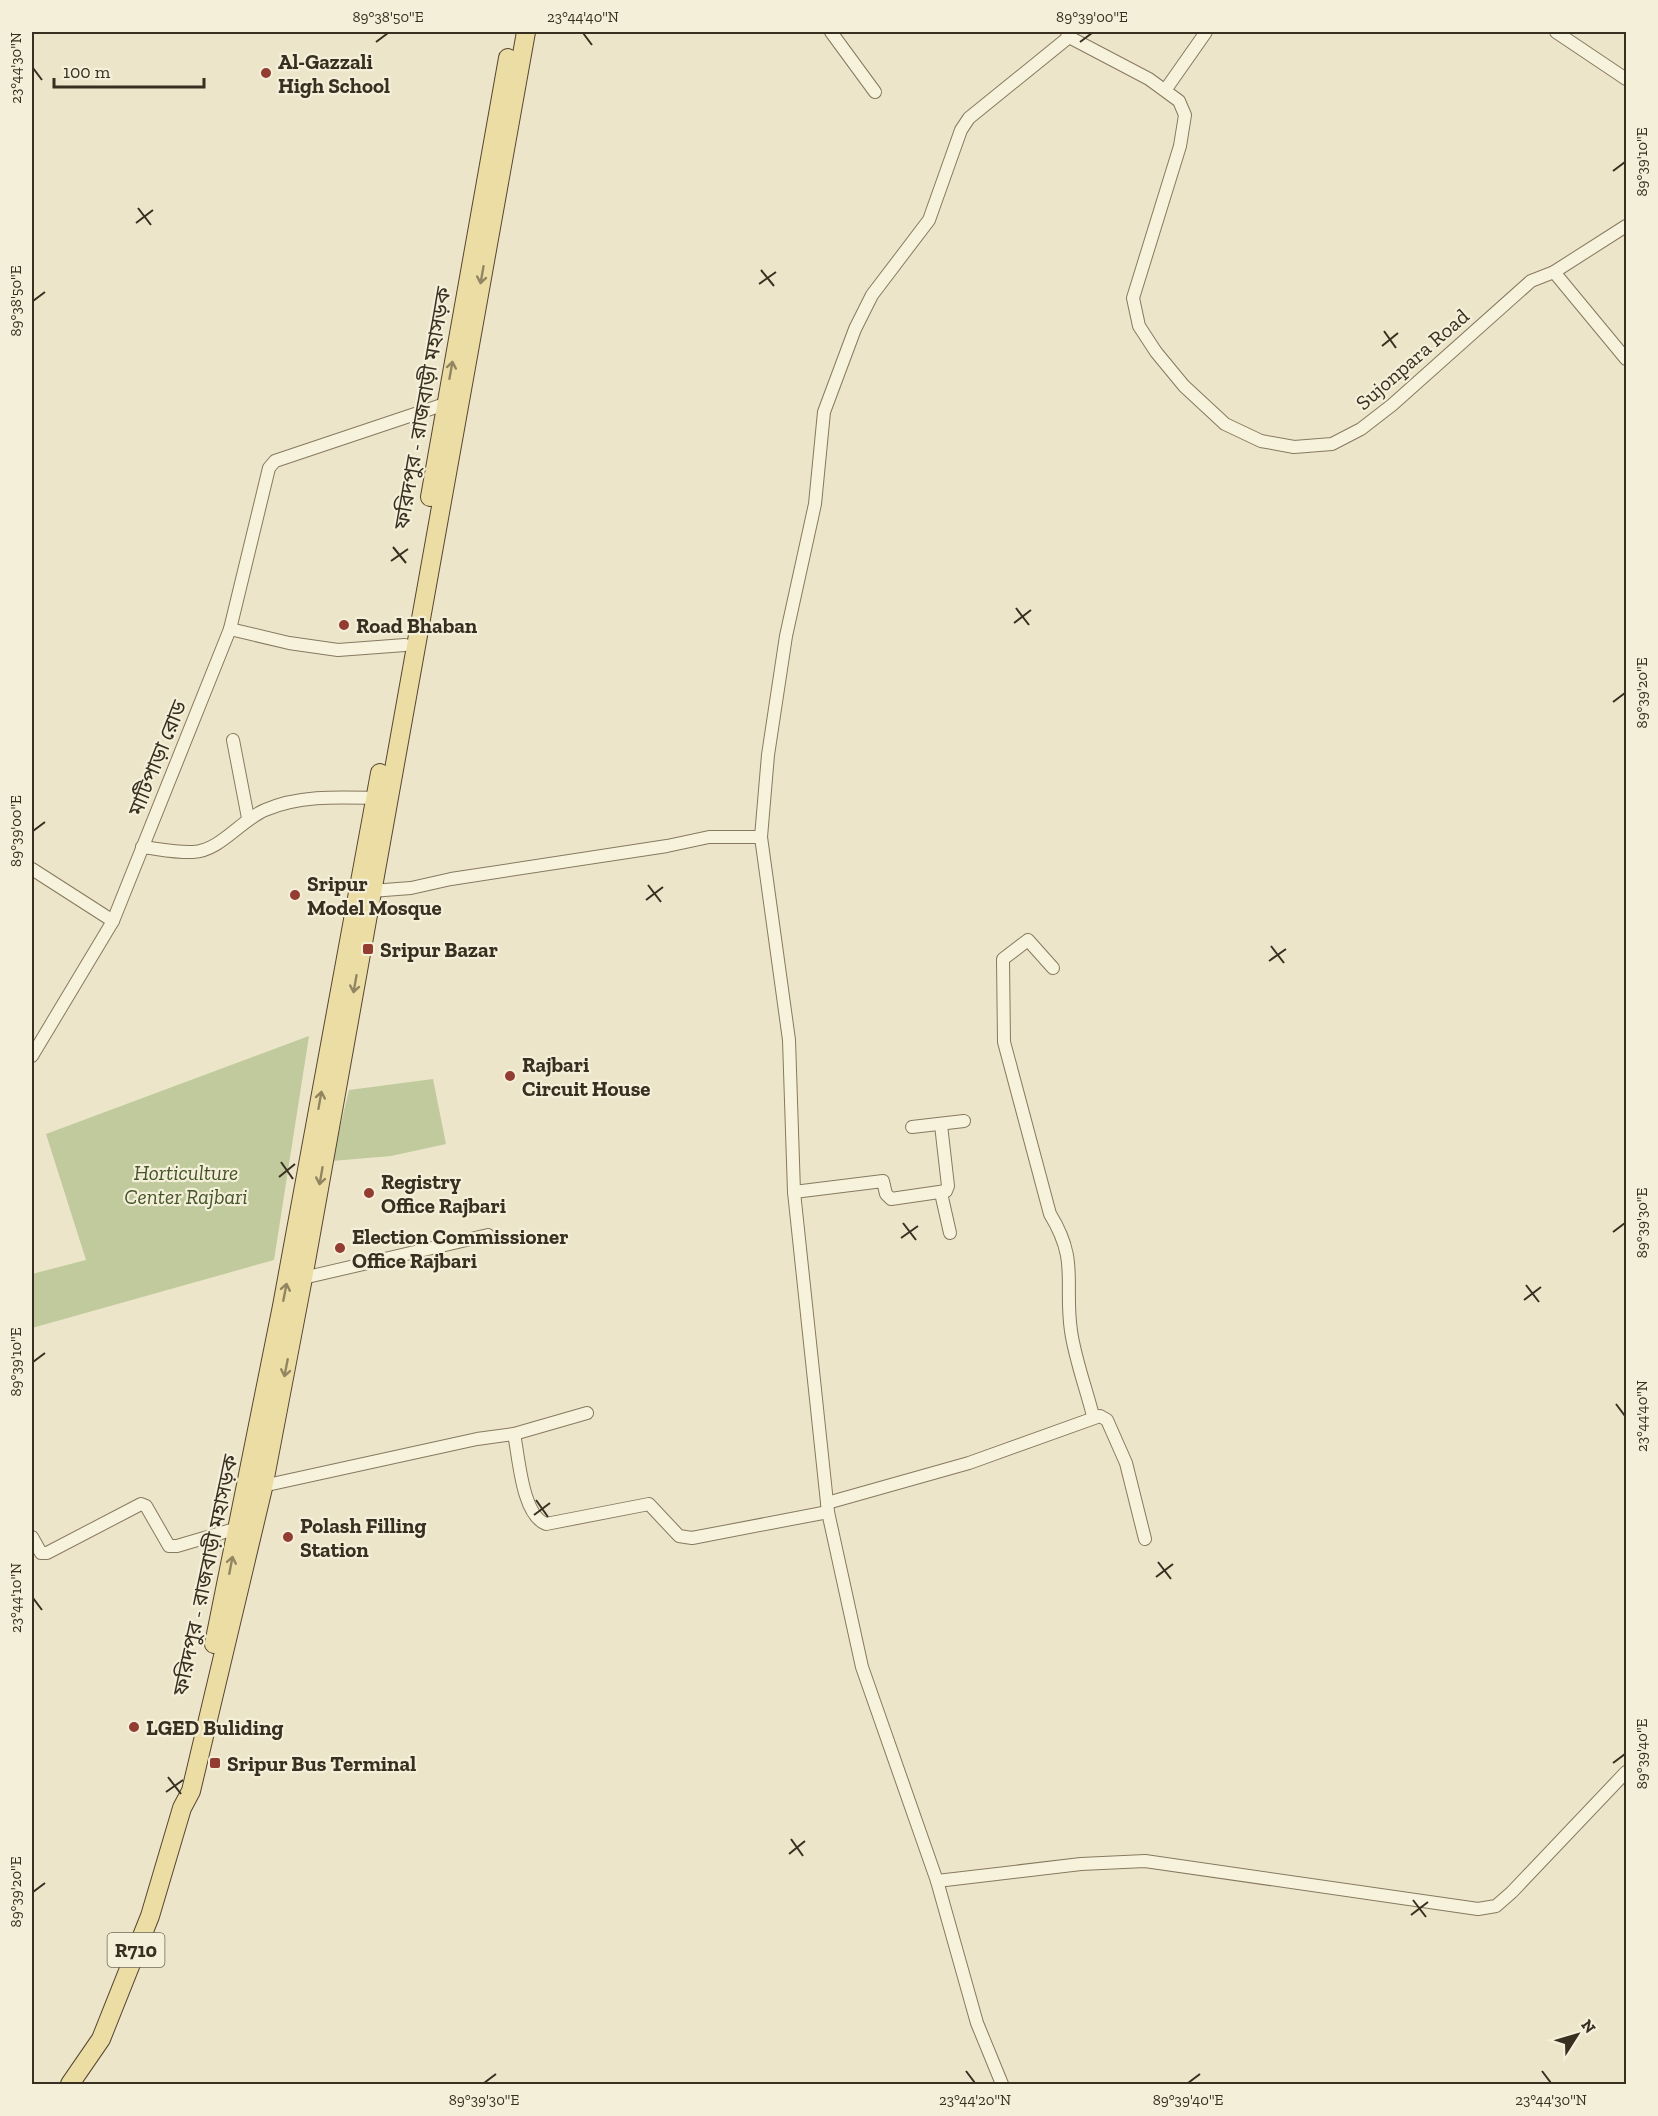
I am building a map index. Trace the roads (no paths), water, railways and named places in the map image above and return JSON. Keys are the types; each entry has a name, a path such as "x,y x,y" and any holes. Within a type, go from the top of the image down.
{"main road":[{"name":"ফরিদপুর - রাজবাড়ী মহাসড়ক","path":"182,1808 182,1789 238,1528 255,1487 375,798 405,645 445,404 513,32"},
{"name":"ফরিদপুর - রাজবাড়ী মহাসড়ক","path":"182,1808 191,1791 255,1487 303,1278 526,32"},
{"name":"R710","path":"70,2085 105,2028 150,1916 182,1808"}],"street":[{"path":"831,32 875,92"},
{"path":"1002,2085 976,2023 937,1881 862,1667 828,1508 794,1192 789,1040 761,837 768,755 786,636 815,504 824,412 855,329 872,294 929,220 961,130 978,108 1068,34 1166,89 1206,32"},
{"path":"1556,32 1626,79"},
{"name":"Sujonpara Road","path":"1166,89 1179,100 1185,115 1180,146 1133,298 1139,326 1156,352 1184,386 1225,424 1261,441 1294,447 1332,444 1361,429 1392,405 1531,281 1554,272 1626,226"},
{"path":"1554,272 1626,358"},
{"name":"মাটিপাড়া রোড","path":"32,1056 113,921 230,629 269,468 275,461 445,404"},
{"path":"230,629 289,644 338,650 405,645"},
{"path":"233,740 248,818"},
{"path":"142,848 194,852 204,849 248,818 268,809 311,799 375,798"},
{"path":"371,891 411,888 451,879 667,846 709,837 761,837"},
{"path":"32,869 113,921"},
{"path":"1053,969 1028,940 1002,959 1004,1042 1050,1214 1063,1236 1069,1258 1071,1331 1093,1416"},
{"path":"912,1127 964,1121"},
{"path":"794,1192 883,1181 886,1194 891,1199 946,1191 948,1186 941,1125"},
{"path":"941,1192 950,1233"},
{"path":"303,1278 488,1235"},
{"path":"255,1487 459,1443 514,1434 587,1413"},
{"path":"514,1434 530,1510 538,1521 546,1524 649,1504 679,1536 686,1538 719,1535 828,1508 969,1463 1093,1416 1100,1416 1107,1420 1126,1462 1145,1539"},
{"path":"32,1537 35,1547 41,1553 46,1553 141,1504 146,1506 169,1546 177,1546 238,1528"},
{"path":"937,1881 1081,1864 1145,1862 1478,1909 1496,1906 1512,1892 1626,1772"}],"place":[{"name":"Al-Gazzali High School","path":"266,73"},
{"name":"Road Bhaban","path":"344,625"},
{"name":"Sripur Model Mosque","path":"295,895"},
{"name":"Sripur Bazar","path":"368,949"},
{"name":"Rajbari Circuit House","path":"510,1076"},
{"name":"Registry Office Rajbari","path":"369,1193"},
{"name":"Election Commissioner Office Rajbari","path":"340,1248"},
{"name":"Polash Filling Station","path":"288,1537"},
{"name":"LGED Buliding","path":"134,1727"},
{"name":"Sripur Bus Terminal","path":"215,1763"}],"park label":[{"name":"Horticulture Center Rajbari","path":"186,1184"}]}
